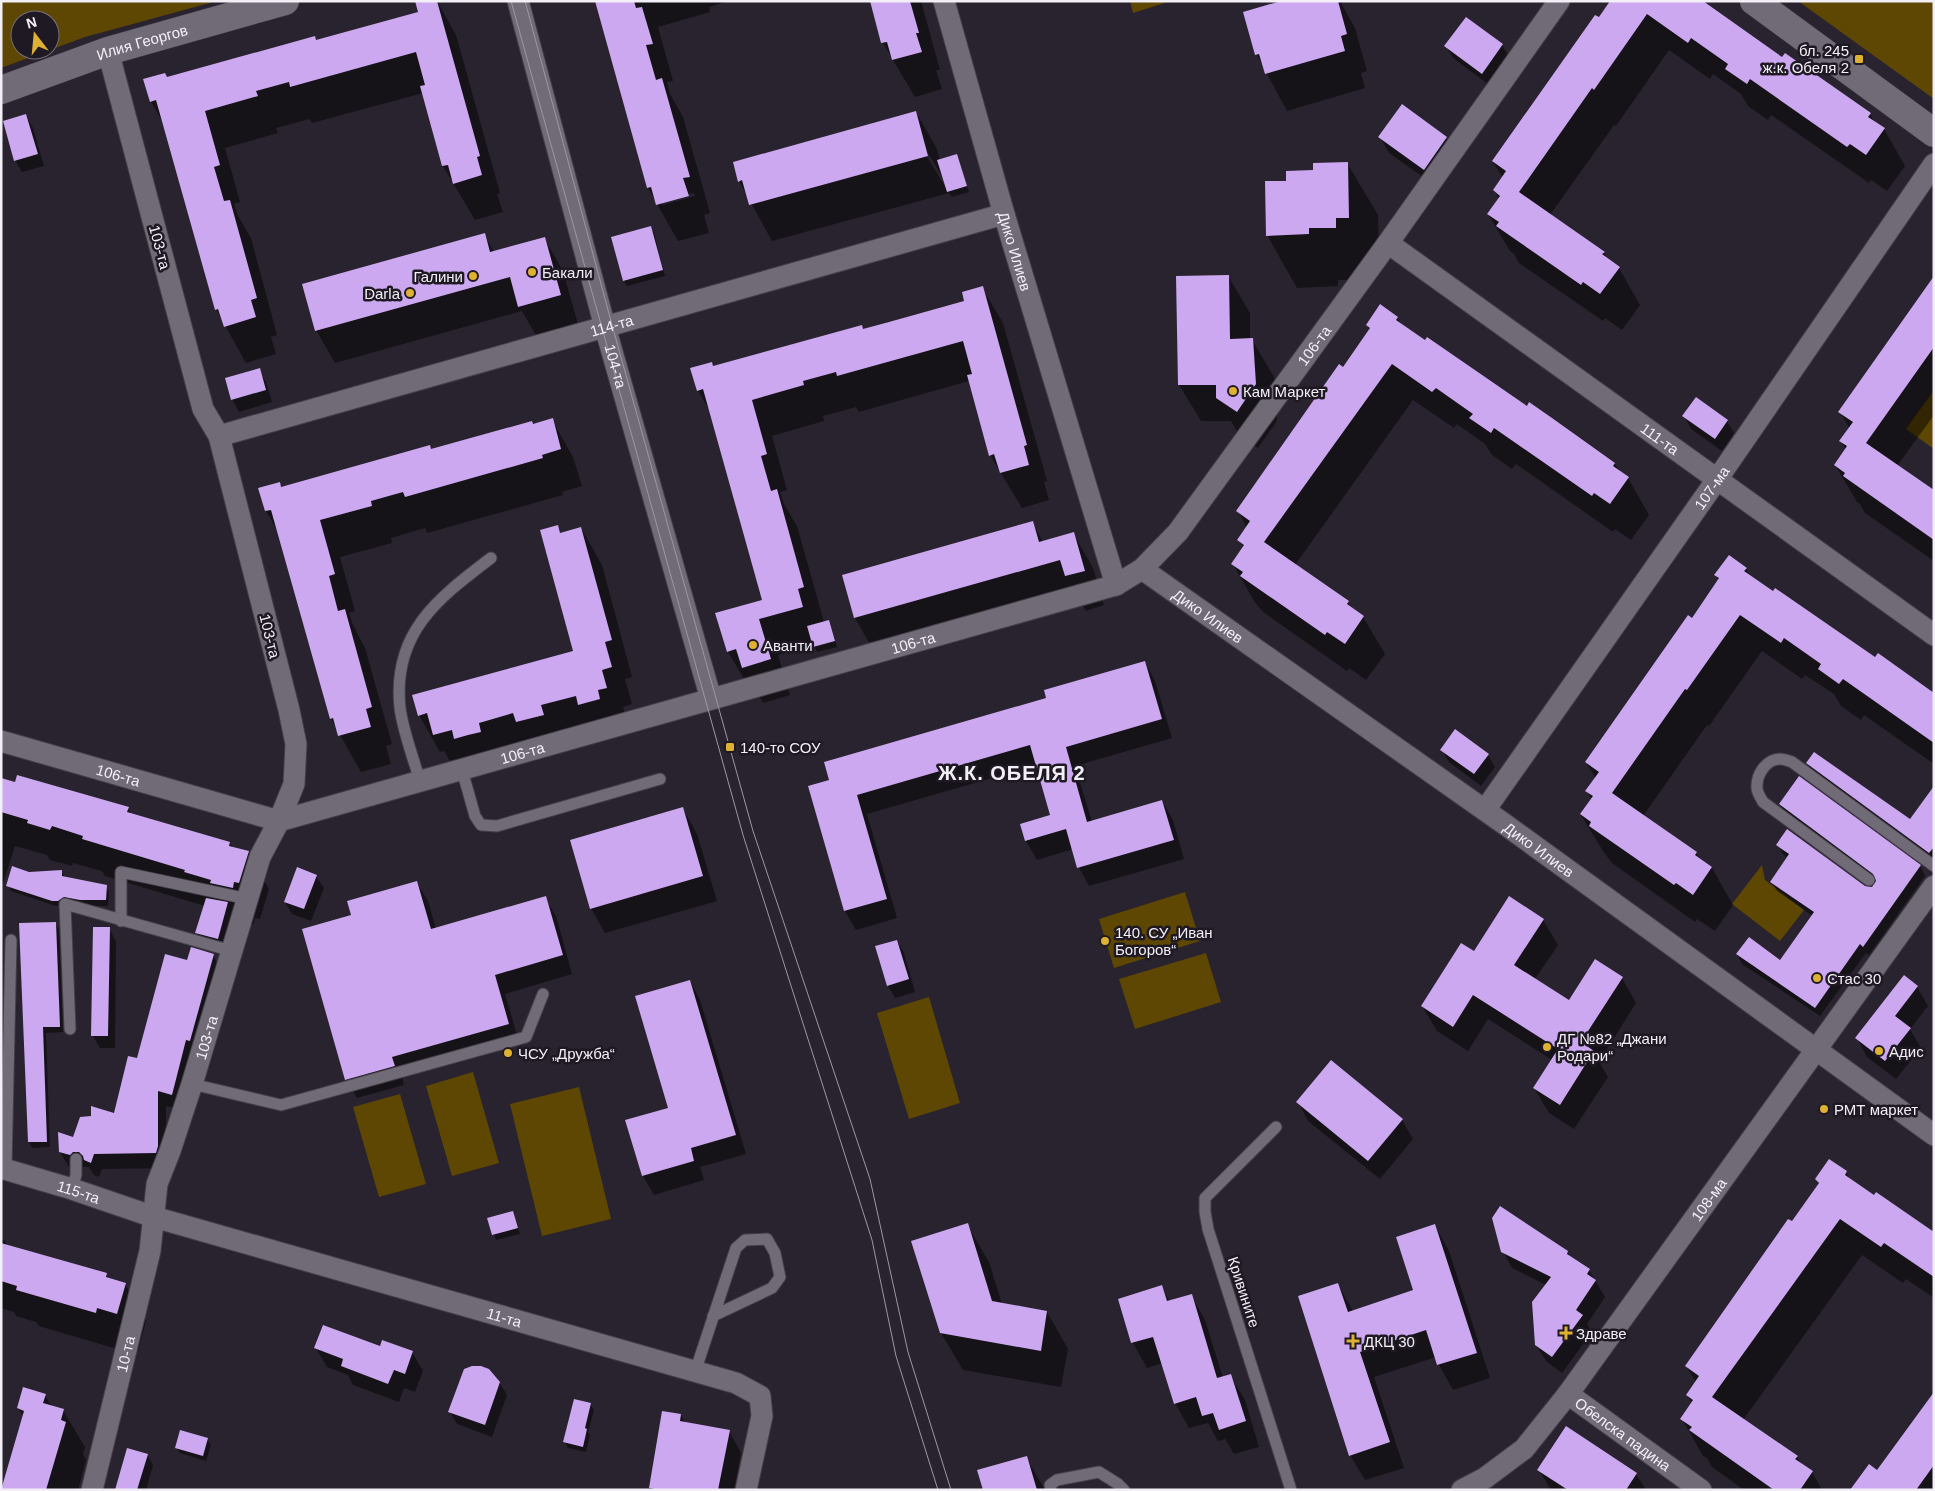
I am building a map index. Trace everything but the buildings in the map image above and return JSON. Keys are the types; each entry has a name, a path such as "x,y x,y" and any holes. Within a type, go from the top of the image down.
{"street":[{"name":"Илия Георгов","path":"1,90 108,51 285,1"},
{"name":"104-та","path":"518,1 606,327 711,699"},
{"name":"Дико Илиев","path":"944,1 1004,214 1116,585"},
{"name":"106-та","path":"1,741 279,822 1116,585 1142,569 1178,532 1388,243 1559,1"},
{"path":"1754,1 1934,133"},
{"name":"103-та","path":"108,51 203,409 218,436 289,710 296,744 294,784 279,822 260,857 192,1084 157,1184 154,1217"},
{"name":"107-ма","path":"1485,810 1718,478 1934,164"},
{"name":"114-та","path":"218,436 1004,214"},
{"name":"111-та","path":"1388,243 1718,478 1934,635"},
{"name":"Дико Илиев","path":"1142,569 1485,810 1934,1135"},
{"name":"108-ма","path":"1462,1490 1484,1478 1524,1449 1568,1394 1934,886"},
{"name":"115-та","path":"4,1169 72,1189 154,1217"},
{"name":"11-та","path":"154,1217 736,1383 760,1396 762,1416 746,1490"},
{"name":"10-та","path":"92,1490 150,1251 154,1217"},
{"name":"Обелска падина","path":"1568,1394 1701,1490"}],"lane":[{"path":"420,782 401,710 399,679 406,649 422,619 450,589 491,558"},
{"path":"1869,880 1763,802 1757,790 1757,779 1762,769 1770,762 1780,759 1792,762 1934,866"},
{"path":"462,770 475,816 481,825 497,826 660,779"},
{"path":"121,921 121,872 248,899"},
{"path":"70,1029 64,904 232,952"},
{"path":"4,1169 11,940"},
{"path":"192,1084 281,1105 526,1037 543,994"},
{"name":"Кривините","path":"1276,1127 1205,1198 1205,1212 1211,1238 1291,1490"},
{"path":"72,1189 76,1175 76,1159"},
{"path":"695,1372 736,1248 746,1240 766,1239 775,1253 780,1277 772,1288 714,1316"},
{"path":"1051,1490 1050,1486 1057,1480 1099,1472 1124,1490"}],"shaded area":[{"path":"1,1 217,1 85,37 60,46 60,10 10,10 10,60 23,60 1,68"},
{"path":"1130,1 1171,1 1133,13"},
{"path":"1798,1 1934,1 1934,99"},
{"path":"1934,390 1934,449 1906,429"},
{"path":"1762,865 1765,880 1804,910 1780,941 1732,904"},
{"path":"1185,892 1200,941 1114,968 1099,919"},
{"path":"1206,953 1221,1002 1135,1029 1119,979"},
{"path":"929,997 960,1103 909,1119 877,1013"},
{"path":"473,1072 499,1163 452,1176 426,1086"},
{"path":"579,1087 611,1219 542,1236 510,1104"},
{"path":"400,1094 426,1184 379,1197 353,1107"}],"tram line":[{"path":"511,1 743,835 872,1240 896,1356 938,1490"},
{"path":"525,1 612,325 753,831 870,1179 908,1352 951,1490"}],"place":[{"name":"бл. 245 ж.к. Обеля 2","path":"1859,59"},
{"name":"Бакали","path":"532,272"},
{"name":"Галини","path":"473,276"},
{"name":"Darla","path":"410,293"},
{"name":"Кам Маркет","path":"1233,391"},
{"name":"Аванти","path":"753,645"},
{"name":"140-то СОУ","path":"730,747"},
{"name":"140. СУ „Иван Богоров“","path":"1105,941"},
{"name":"Стас 30","path":"1817,978"},
{"name":"ДГ №82 „Джани Родари“","path":"1547,1047"},
{"name":"Адис","path":"1879,1051"},
{"name":"ЧСУ „Дружба“","path":"508,1053"},
{"name":"РМТ маркет","path":"1824,1109"},
{"name":"Здраве","path":"1566,1333"},
{"name":"ДКЦ 30","path":"1353,1341"}],"district":[{"name":"Ж.К. ОБЕЛЯ 2","path":"1012,773"}]}
